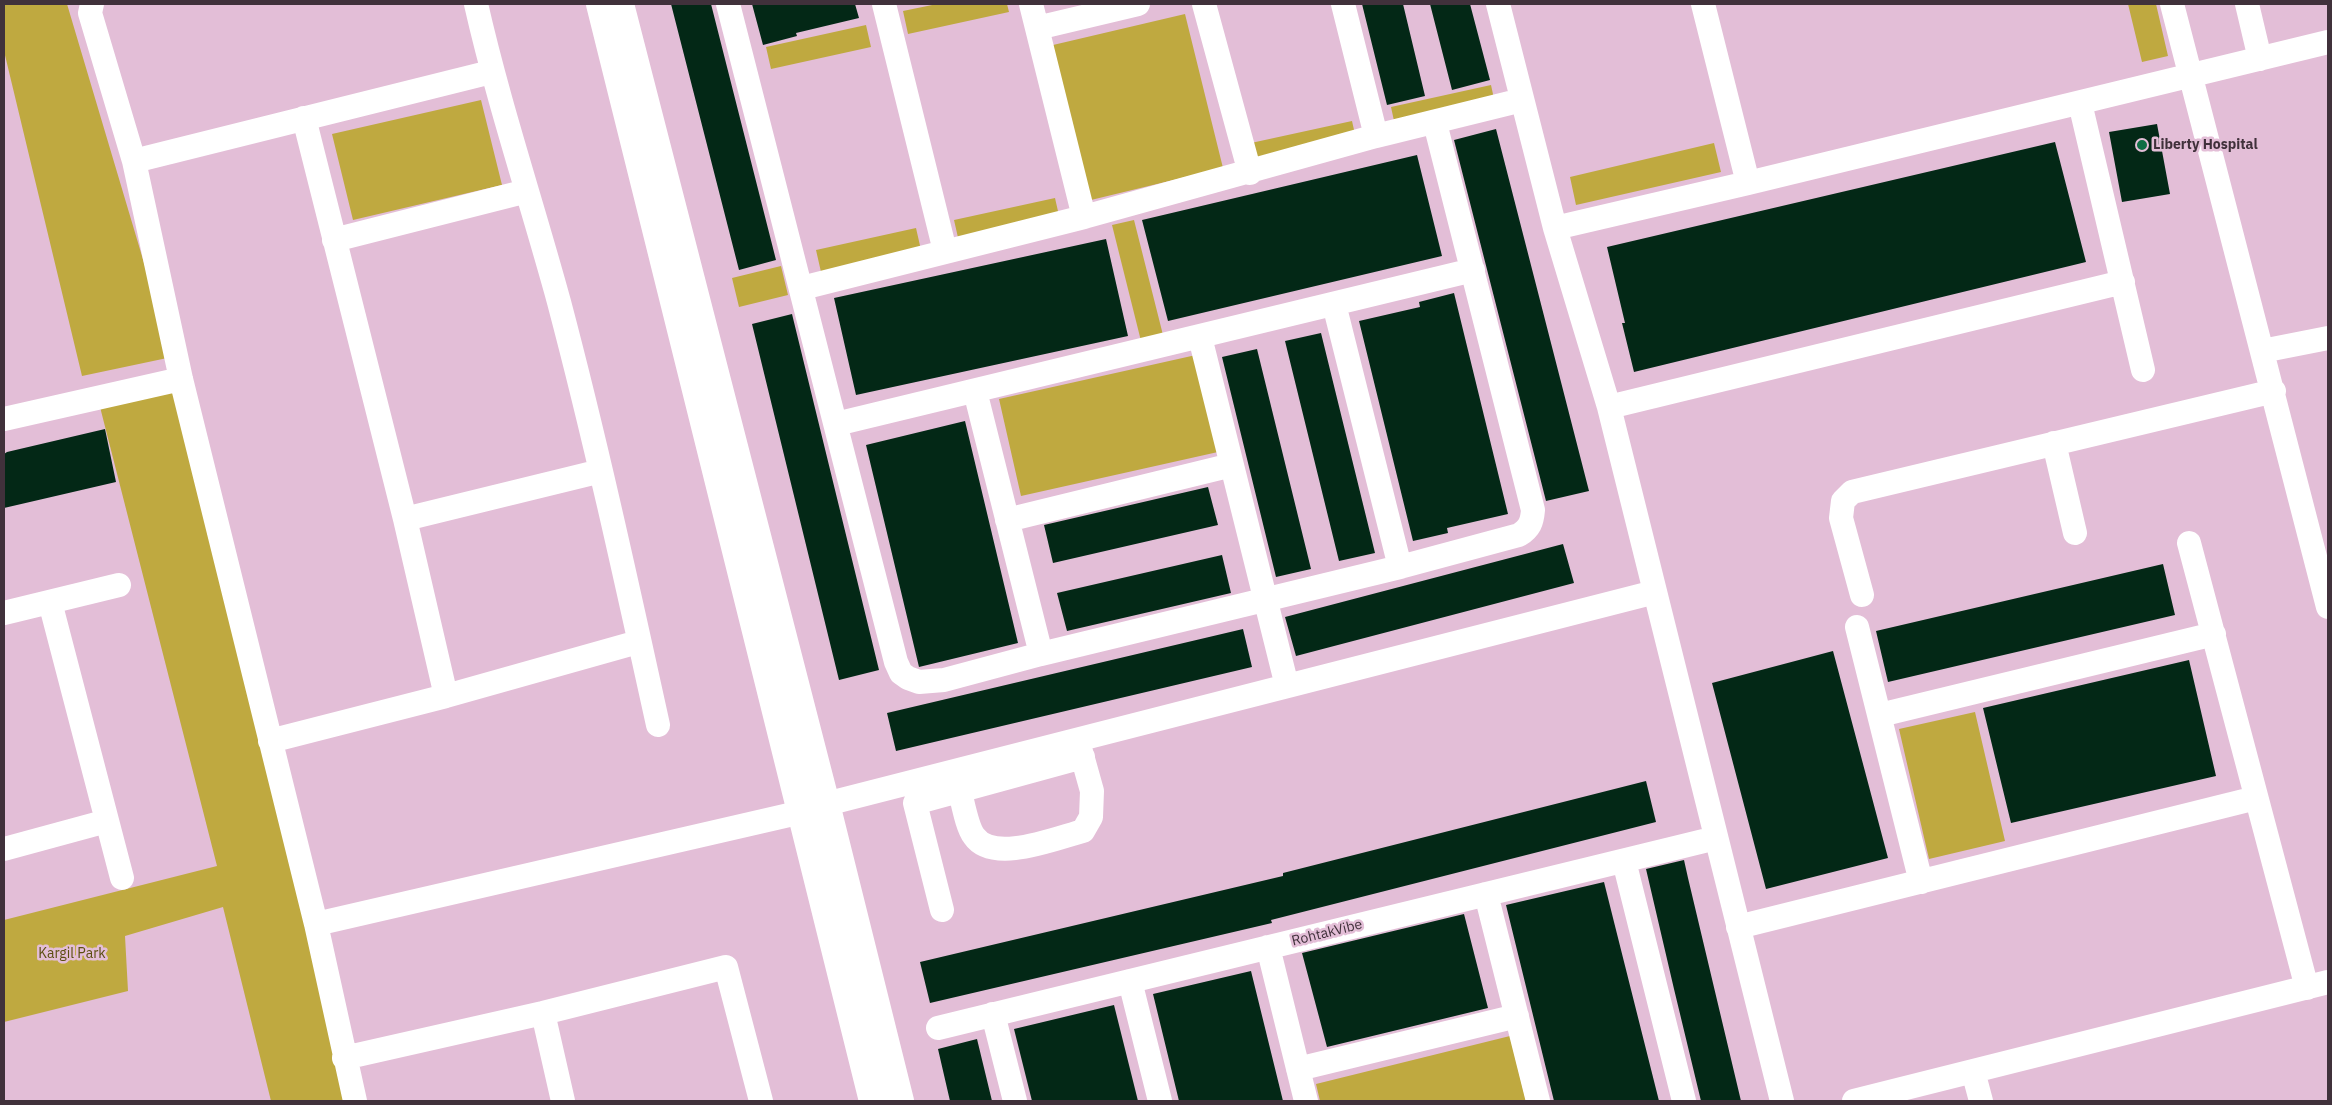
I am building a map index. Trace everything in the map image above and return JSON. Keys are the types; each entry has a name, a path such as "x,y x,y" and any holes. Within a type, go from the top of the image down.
{"main road":[{"path":"600,4 814,808 900,1101"},
{"path":"620,4 814,808 873,1101"}],"street":[{"path":"92,4 90,13 96,38 134,161 182,379 316,924 355,1101"},
{"path":"476,4 492,72 559,303 601,472 658,725"},
{"path":"728,4 896,662 901,673 919,682 944,680 1040,654 1400,567 1519,535 1528,530 1532,522 1533,510 1474,270 1435,123"},
{"path":"884,4 945,251"},
{"path":"1031,4 1084,217"},
{"path":"1038,28 1138,4"},
{"path":"1204,4 1250,173"},
{"path":"1344,4 1376,136"},
{"path":"1498,4 1555,228 1609,407 1782,1101"},
{"path":"1703,4 1748,183"},
{"path":"2172,4 2274,391 2328,607"},
{"path":"2247,4 2260,59"},
{"path":"1555,228 2328,42"},
{"path":"134,161 492,72"},
{"path":"802,288 1084,217 1250,173 1376,136 1435,123 1522,100"},
{"path":"2080,103 2143,370"},
{"path":"304,118 405,518 446,696"},
{"path":"334,240 527,191"},
{"path":"836,424 1474,270"},
{"path":"1609,407 2123,282"},
{"path":"1334,304 1400,567"},
{"path":"1200,337 1287,686"},
{"path":"2262,351 2328,338"},
{"path":"4,419 182,379"},
{"path":"975,391 1040,654"},
{"path":"1862,595 1841,518 1843,502 1852,492 2274,391"},
{"path":"2054,443 2075,533"},
{"path":"1007,520 1232,465"},
{"path":"405,518 601,472"},
{"path":"1854,1101 2317,985 2256,798 2189,543"},
{"path":"4,613 119,585"},
{"path":"942,910 915,803 960,792 1080,748 1287,686 1655,592"},
{"path":"50,602 122,878"},
{"path":"1856,627 1880,715 1921,882"},
{"path":"1880,715 2214,634"},
{"path":"270,741 446,696 638,642"},
{"path":"316,924 1080,748"},
{"path":"960,792 973,836 986,846 1007,850 1083,831 1091,817 1092,791 1080,748"},
{"path":"1738,927 2256,798"},
{"path":"4,849 107,821"},
{"name":"RohtakVibe","path":"938,1028 1716,838"},
{"path":"1624,860 1684,1101"},
{"path":"1486,894 1538,1101"},
{"path":"1268,947 1306,1101"},
{"path":"344,1058 543,1013 726,966 762,1101"},
{"path":"1130,981 1160,1101"},
{"path":"543,1013 563,1101"},
{"path":"994,1014 1015,1101"},
{"path":"1298,1069 1517,1016"},
{"path":"1973,1071 1981,1101"}],"green space":[{"path":"4,4 67,4 172,357 82,376 4,51"},
{"path":"937,4 1007,4 1009,12 908,34 903,11"},
{"path":"2128,4 2156,4 2168,56 2142,62"},
{"path":"1185,14 1223,168 1091,200 1053,45"},
{"path":"866,25 871,47 771,69 766,47"},
{"path":"1491,85 1496,108 1396,130 1391,107"},
{"path":"481,100 502,185 353,220 332,134"},
{"path":"1352,121 1357,143 1256,166 1251,143"},
{"path":"1714,143 1721,172 1576,205 1570,177"},
{"path":"1055,198 1060,220 959,242 954,220"},
{"path":"1134,220 1163,335 1141,341 1112,225"},
{"path":"916,228 921,250 821,272 816,250"},
{"path":"781,266 788,295 739,307 732,278"},
{"path":"1196,355 1218,452 1021,496 999,399"},
{"name":"Kargil Park","path":"180,383 350,1101 271,1101 223,907 125,936 128,991 4,1022 4,920 217,866 99,403"},
{"path":"1975,712 2005,841 1929,859 1899,729"},
{"path":"1510,1036 1526,1101 1320,1101 1316,1084"}],"building":[{"path":"671,4 711,4 776,260 739,270"},
{"path":"752,4 855,4 859,18 796,33 797,36 763,45"},
{"path":"1362,4 1403,4 1425,96 1387,105"},
{"path":"1430,4 1470,4 1490,80 1452,90"},
{"path":"2157,124 2170,194 2122,202 2109,132"},
{"path":"1496,129 1589,491 1546,501 1454,140"},
{"path":"2055,142 2086,262 1634,372 1622,323 1625,323 1607,247"},
{"path":"1417,155 1442,256 1168,321 1142,220"},
{"path":"1106,239 1128,336 856,395 834,298"},
{"path":"1454,293 1508,514 1447,528 1448,533 1413,541 1359,321 1420,307 1419,302"},
{"path":"792,314 879,670 839,680 752,324"},
{"path":"1321,333 1375,553 1339,561 1285,341"},
{"path":"1257,349 1311,569 1276,577 1222,357"},
{"path":"965,421 1018,643 919,667 866,445"},
{"path":"105,429 116,482 4,508 4,454"},
{"path":"1208,487 1218,525 1053,563 1044,525"},
{"path":"1563,544 1574,583 1296,656 1285,617"},
{"path":"1222,555 1231,593 1067,631 1057,593"},
{"path":"2163,564 2175,615 1888,682 1876,631"},
{"path":"1243,629 1252,667 896,751 887,713"},
{"path":"1833,651 1888,858 1766,889 1712,683"},
{"path":"2189,660 2216,776 2011,823 1983,708"},
{"path":"1646,781 1656,822 1271,920 1272,923 930,1003 920,962 1283,876 1283,873"},
{"path":"1684,860 1741,1101 1701,1101 1674,989 1646,869"},
{"path":"1604,882 1659,1101 1554,1101 1506,905"},
{"path":"1464,914 1488,1008 1327,1047 1302,953"},
{"path":"1251,971 1283,1101 1179,1101 1153,994"},
{"path":"1114,1005 1138,1101 1032,1101 1014,1029"},
{"path":"977,1039 992,1101 950,1101 938,1049"}],"place":[{"name":"Liberty Hospital","path":"2142,145"}]}
